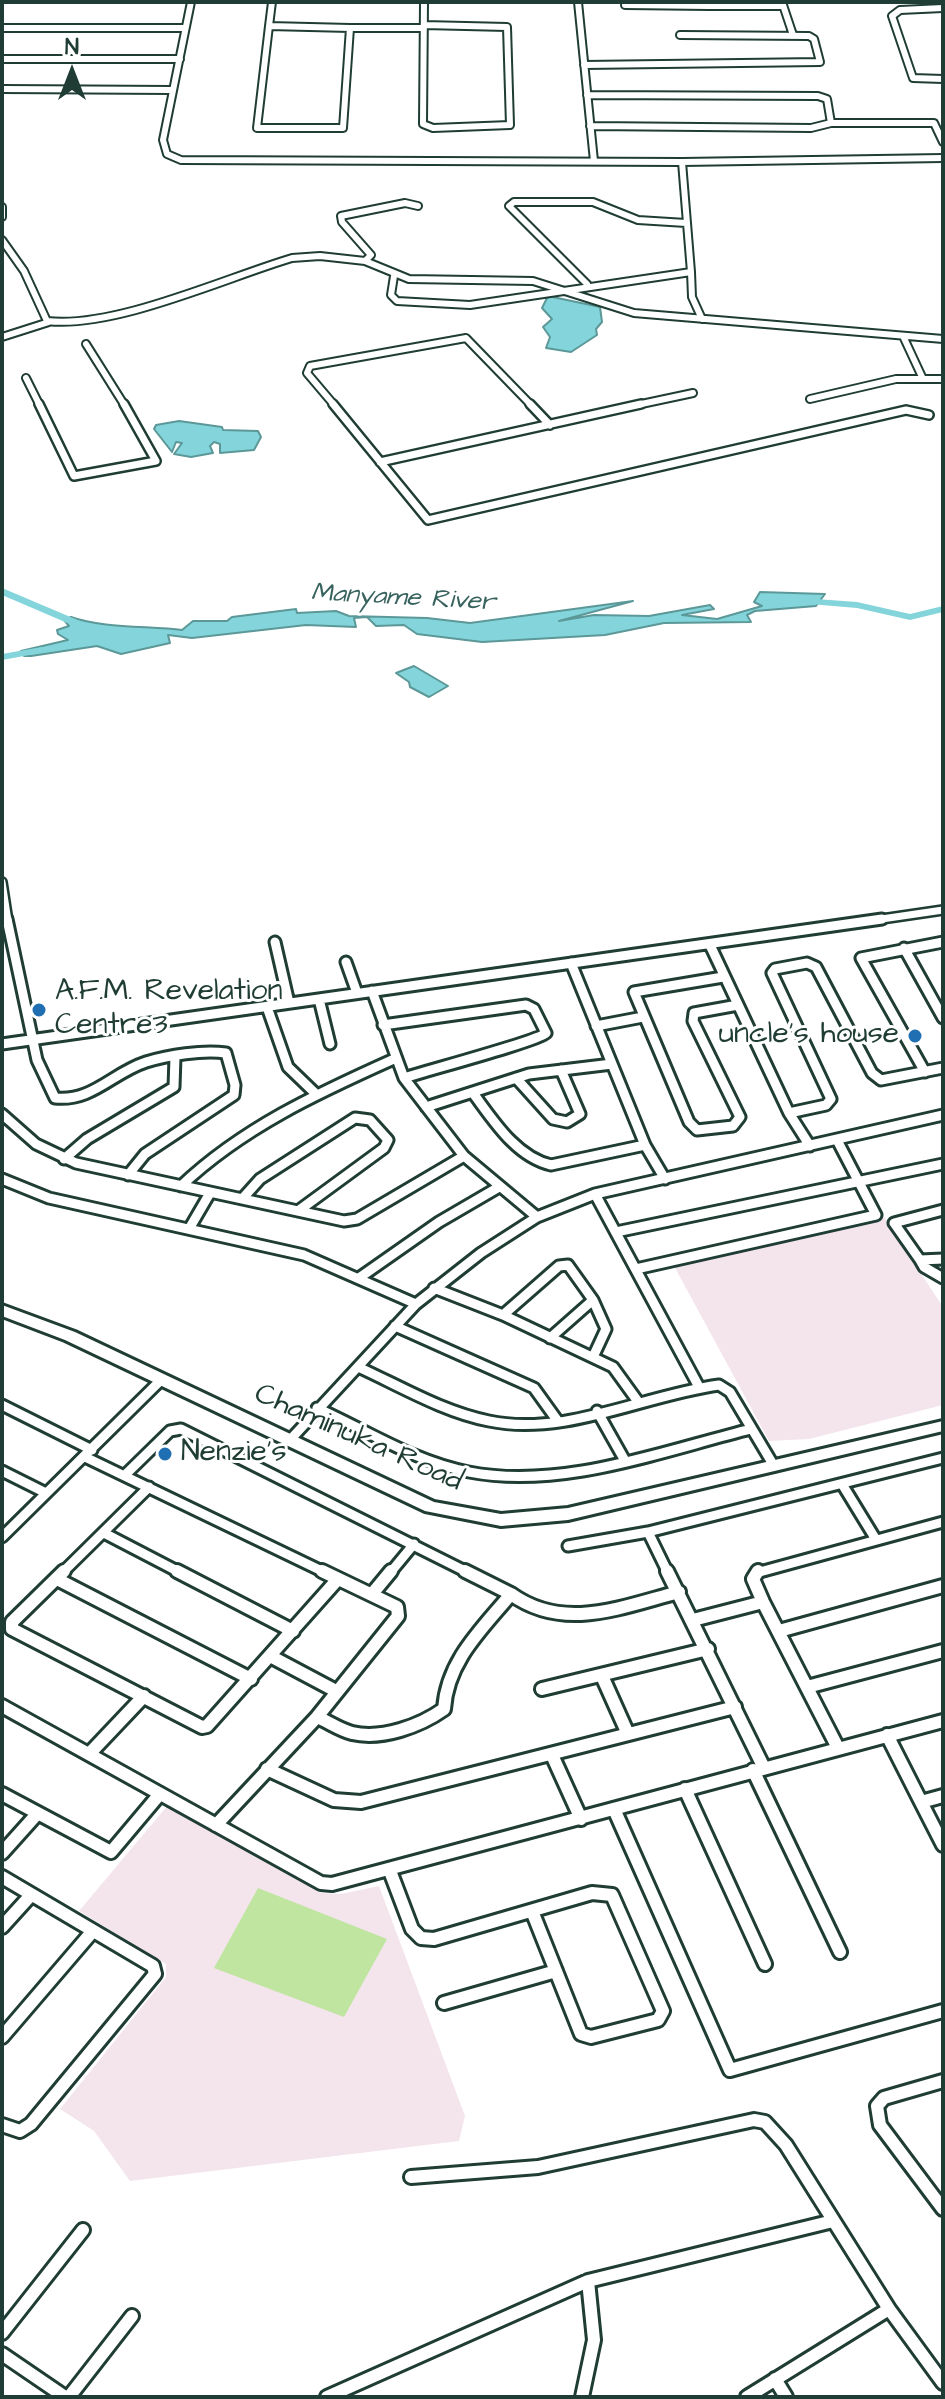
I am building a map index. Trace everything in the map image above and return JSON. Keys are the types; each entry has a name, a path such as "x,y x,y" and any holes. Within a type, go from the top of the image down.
{"main road":[{"name":"Chaminuka Road","path":"2,1310 70,1336 431,1507 501,1520 568,1514 943,1426"}],"street":[{"path":"191,2 163,140 167,154 181,160 682,162 943,158"},
{"path":"272,2 256,124 261,129 343,128 350,28"},
{"path":"269,26 350,28 424,27 505,26 510,125 482,128 424,126 424,27 424,2"},
{"path":"578,2 594,161"},
{"path":"625,5 782,4 793,35"},
{"path":"943,8 900,10 892,16 913,78 943,79"},
{"path":"2,28 185,28"},
{"path":"584,65 820,62 814,39 793,35 680,35"},
{"path":"2,59 180,59"},
{"path":"2,89 172,90"},
{"path":"587,95 818,96 827,99 831,123"},
{"path":"590,126 811,128 831,123 934,123 943,142"},
{"path":"682,162 686,180 692,297 702,319"},
{"path":"587,284 509,206 514,202 593,202 610,205 638,220 686,223"},
{"path":"365,261 371,255 342,222 341,216 405,203 418,206"},
{"path":"2,207 2,217"},
{"path":"2,240 24,271 49,322"},
{"path":"2,337 49,322 72,324 292,258 320,256 365,261 394,276 417,280 514,279 562,289 634,313 943,339"},
{"path":"394,276 391,295 397,301 449,308 480,306 587,284 691,272"},
{"path":"903,336 923,379"},
{"path":"550,425 466,338 310,366 308,378 428,520 906,410 929,415"},
{"path":"26,378 74,476 156,461 103,367 86,344"},
{"path":"810,399 896,379 943,379"},
{"path":"380,462 693,393"},
{"path":"2,882 20,1004 32,1040 32,1054 41,1078 55,1098 74,1100 134,1066 223,1051 236,1091 225,1104 145,1154 128,1175"},
{"path":"2,1044 943,910"},
{"path":"275,942 289,1003"},
{"path":"925,1072 861,958 943,942"},
{"path":"710,945 789,1113 810,1146"},
{"path":"904,948 943,1018"},
{"path":"346,962 357,993"},
{"path":"571,963 645,1145 665,1179"},
{"path":"789,1113 826,1105 831,1099 772,973 775,969 807,963 816,967 876,1077 888,1081 943,1068"},
{"path":"723,977 636,990 634,995 693,1128 705,1131 733,1126 740,1117 692,1017 700,1009 738,1005"},
{"path":"372,991 394,1059 404,1078 464,1156 537,1217"},
{"path":"319,999 330,1044"},
{"path":"383,1025 526,1005 534,1009 546,1033 539,1040 508,1045 404,1078"},
{"path":"267,1007 286,1068 296,1082 316,1094"},
{"path":"596,1026 643,1017"},
{"path":"64,1159 87,1139 174,1087 175,1057"},
{"path":"181,1186 206,1163 316,1094 394,1059"},
{"path":"426,1107 516,1078 612,1064"},
{"path":"516,1078 553,1119 567,1122 580,1114 561,1070"},
{"path":"473,1093 494,1121 540,1164 645,1145"},
{"path":"2,1114 28,1139 64,1159 210,1193 352,1220 464,1156"},
{"path":"289,1441 416,1304 434,1288 537,1217 595,1194 943,1115"},
{"path":"242,1199 260,1179 355,1118 363,1116 373,1121 388,1140 384,1148 298,1211"},
{"path":"636,1269 876,1215 864,1195 860,1179 837,1140"},
{"path":"616,1232 943,1164"},
{"path":"2,1179 49,1198 304,1255 416,1304"},
{"path":"359,1278 439,1222 499,1187"},
{"path":"189,1229 210,1193"},
{"path":"595,1194 699,1387"},
{"path":"943,1210 894,1223 930,1272 943,1278"},
{"path":"920,1260 943,1259"},
{"path":"503,1315 559,1266 568,1265 593,1300 606,1329 593,1357"},
{"path":"434,1288 503,1315 613,1367 639,1403"},
{"path":"550,1338 593,1300"},
{"path":"395,1326 534,1388 557,1420"},
{"path":"358,1367 476,1418 508,1424 557,1420 719,1385 730,1392 774,1466"},
{"path":"2,1537 162,1379"},
{"path":"2,1405 125,1475 397,1607 398,1616 317,1717 216,1825"},
{"path":"317,1408 466,1471 503,1477 539,1475 624,1459 751,1429"},
{"path":"597,1411 624,1459"},
{"path":"125,1475 170,1431 181,1429 511,1594 526,1609 548,1616 571,1617 679,1592"},
{"path":"568,1546 648,1532 943,1458"},
{"path":"2,1471 46,1493"},
{"path":"842,1484 875,1538"},
{"path":"149,1487 12,1622 12,1629 202,1727 207,1726 272,1657 338,1579"},
{"path":"838,1748 753,1579 757,1571 943,1522"},
{"path":"648,1532 735,1707 758,1769 840,1952"},
{"path":"104,1533 293,1631"},
{"path":"372,1594 414,1544"},
{"path":"57,1579 251,1679"},
{"path":"779,1631 943,1586"},
{"path":"317,1717 355,1734 371,1734 435,1717 444,1709 443,1691 463,1655 511,1594"},
{"path":"693,1620 763,1602"},
{"path":"542,1689 708,1649"},
{"path":"807,1687 943,1651"},
{"path":"272,1657 336,1691"},
{"path":"602,1676 628,1734"},
{"path":"90,1753 144,1696"},
{"path":"2,1706 321,1883 332,1884 943,1721"},
{"path":"267,1769 334,1800 361,1802 735,1707"},
{"path":"887,1735 943,1845"},
{"path":"552,1755 581,1819"},
{"path":"685,1789 765,1964"},
{"path":"2,1794 111,1852 159,1795"},
{"path":"921,1802 943,1796"},
{"path":"614,1809 730,2070 943,2011"},
{"path":"2,1853 37,1814"},
{"path":"390,1871 412,1929 421,1938 434,1939 592,1893 612,1895 663,2011 658,2020 591,2037 581,2034 532,1911"},
{"path":"2,1877 153,1966 155,1974 31,2124 20,2131 2,2125"},
{"path":"2,1927 31,1895"},
{"path":"2,2037 92,1932"},
{"path":"444,2003 556,1971"},
{"path":"943,2081 884,2098 877,2106 880,2125 943,2209"},
{"path":"411,2177 538,2167 754,2120 765,2122 786,2145 889,2309 943,2383"},
{"path":"327,2397 588,2281 833,2221"},
{"path":"2,2333 83,2230"},
{"path":"582,2397 597,2337 596,2310 588,2281"},
{"path":"747,2397 889,2309"},
{"path":"2,2354 67,2397 132,2316"},
{"path":"775,2379 786,2397"}],"shaded area":[{"path":"884,1217 943,1307 943,1405 809,1439 769,1441 674,1266"},
{"path":"168,1805 321,1893 341,1894 379,1886 465,2116 459,2141 130,2181 94,2131 60,2109 166,1977 166,1964 79,1911"}],"green space":[{"path":"258,1888 387,1939 344,2017 214,1968"}],"water":[{"path":"548,296 600,307 602,322 596,329 597,335 571,352 546,348 550,337 543,327 552,319 542,308"},
{"path":"179,421 222,427 223,430 258,431 261,437 254,450 220,453 220,444 214,442 210,446 213,453 191,457 174,454 182,443 176,442 172,452 154,429 156,425"},
{"path":"760,592 825,594 816,606 755,611 747,615 751,622 664,623 605,635 482,642 417,634 404,625 376,626 367,617 354,618 356,627 306,625 192,638 168,635 170,643 121,654 97,646 31,656 24,656 21,651 68,640 57,630 69,626 64,620 71,617 110,625 182,630 193,621 227,621 232,617 296,609 297,613 336,611 349,616 427,618 470,623 633,601 559,621 594,615 649,616 710,605 714,609 682,615 717,619 762,606 754,602"},
{"path":"414,666 448,686 429,697 410,687 409,682 396,673"}],"waterway":[{"path":"2,591 83,626"},
{"name":"Manyame River","path":"802,601 857,605 910,617 943,609"},
{"name":"Manyame River","path":"2,657 42,650"}],"place":[{"name":"A.F.M. Revelation Centre3","path":"39,1010"},
{"name":"uncle’s house","path":"915,1036"},
{"name":"Nenzie's","path":"165,1454"}]}
